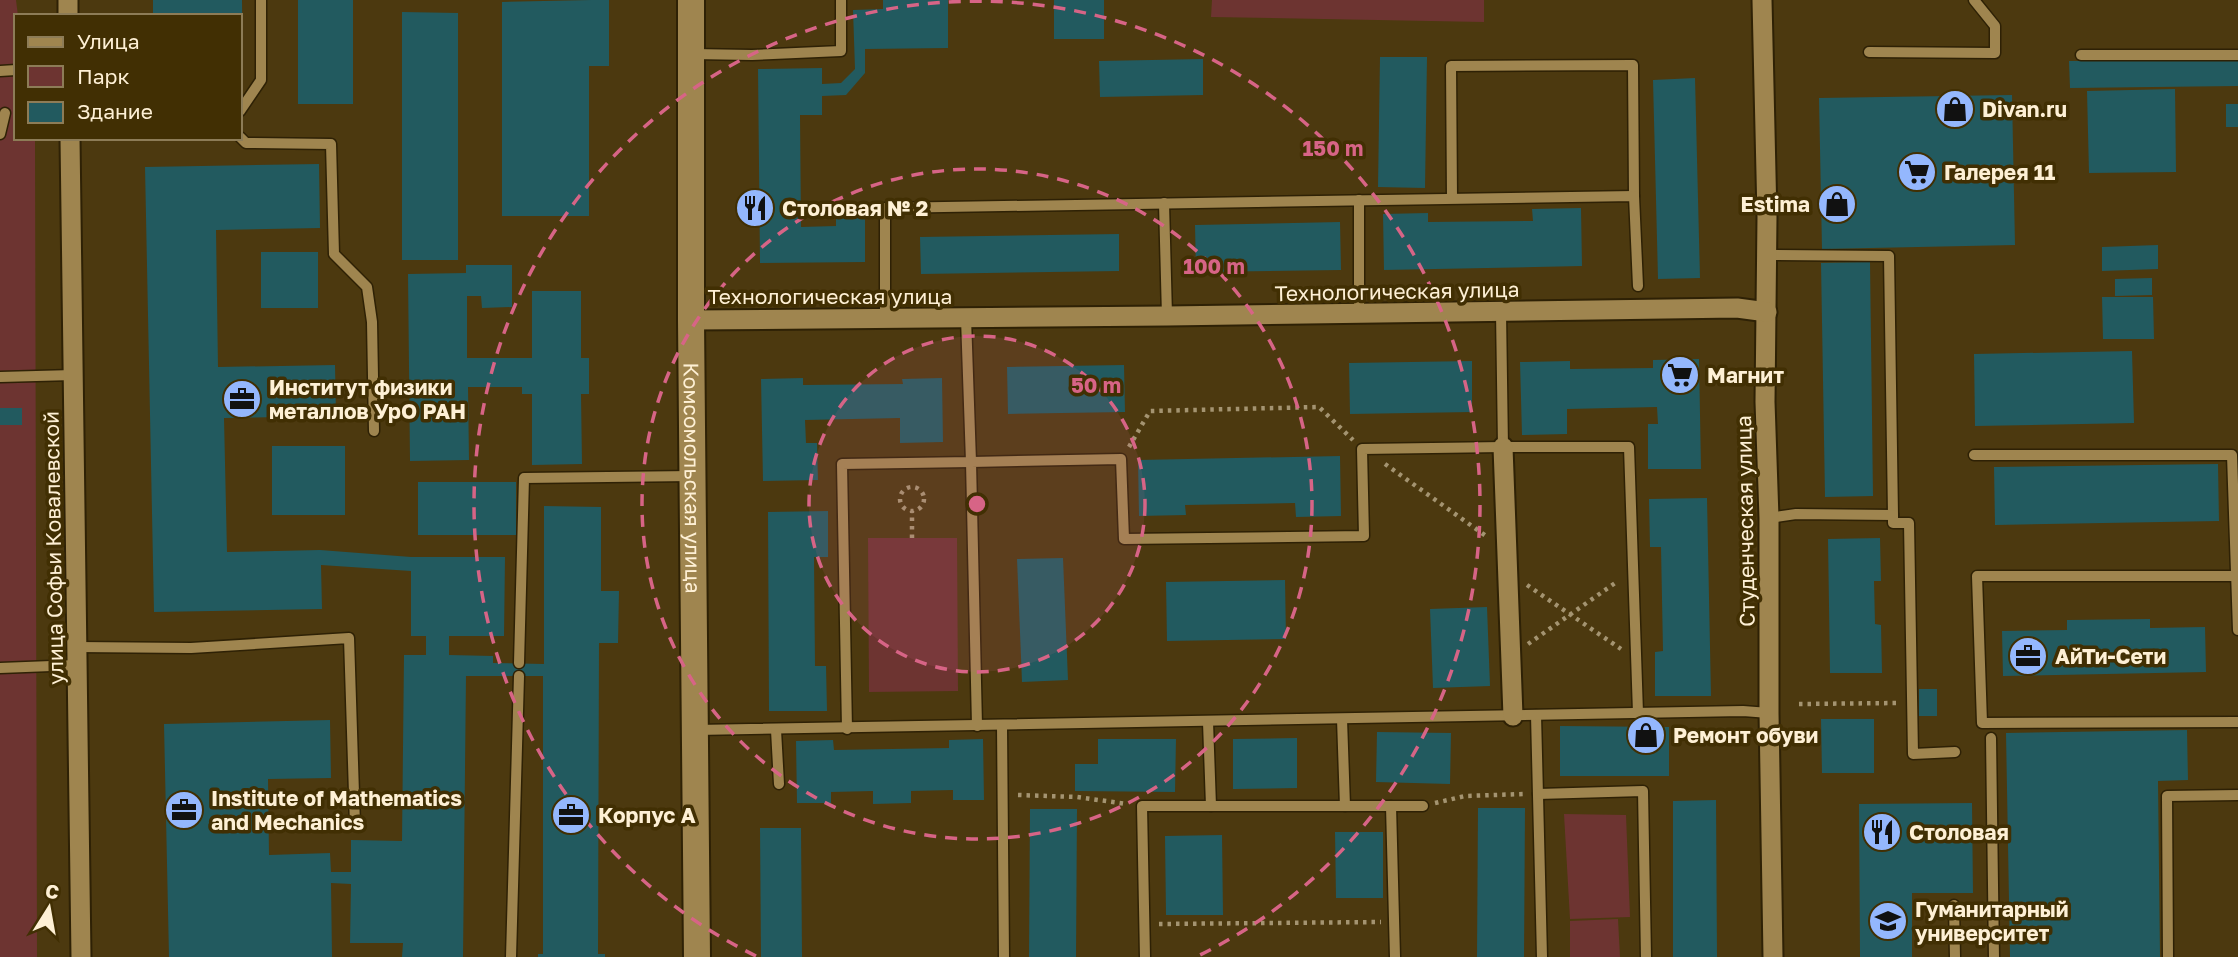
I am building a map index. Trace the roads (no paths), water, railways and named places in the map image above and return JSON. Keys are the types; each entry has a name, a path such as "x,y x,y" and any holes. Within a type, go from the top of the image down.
{"main road":[{"name":"Комсомольская улица","path":"691,0 697,957"}],"street":[{"name":"Студенческая улица","path":"1762,0 1767,203 1765,402 1769,518 1773,957"},
{"name":"улица Софьи Ковалевской","path":"70,140 81,957"},
{"name":"Технологическая улица","path":"691,320 1167,317 1737,308 1767,312"},
{"path":"1503,447 1513,716"}],"lane":[{"path":"242,108 261,80 261,0"},
{"path":"692,54 752,55 841,51 841,0"},
{"path":"1869,52 1995,53 1995,26 1974,0"},
{"path":"2081,55 2238,55"},
{"path":"1452,198 1451,66 1633,65 1638,286"},
{"path":"0,134 7,113"},
{"path":"242,139 246,143 331,144 334,254 367,287 369,299 374,431"},
{"path":"885,320 885,208 1634,196"},
{"path":"1359,200 1359,314"},
{"path":"1164,203 1167,317"},
{"path":"1766,255 1889,256 1892,514 1893,523 1909,523 1913,754 1955,752"},
{"path":"1501,312 1503,447"},
{"path":"966,318 977,726"},
{"path":"0,377 73,375"},
{"path":"847,729 842,464 1121,459 1124,539 1364,536 1362,449 1629,447 1637,713"},
{"path":"1974,455 2232,455 2238,629"},
{"path":"519,663 524,478 693,476"},
{"path":"1769,518 1796,514 1892,514"},
{"path":"2235,576 1977,576 1983,723 2238,722"},
{"path":"0,668 77,656 349,638 355,825"},
{"path":"511,957 519,676"},
{"path":"696,730 1743,711 1769,713"},
{"path":"1536,715 1542,957"},
{"path":"1342,719 1345,806"},
{"path":"1208,722 1211,806"},
{"path":"1002,726 1004,957"},
{"path":"776,730 779,784"},
{"path":"1991,738 1994,957"},
{"path":"1538,794 1643,791 1646,957"},
{"path":"2168,957 2167,796 2238,794"},
{"path":"1145,957 1142,806 1423,806"},
{"path":"1391,806 1395,957"},
{"path":"1954,905 1955,957"}],"place":[{"name":"Divan.ru","path":"1955,109"},
{"name":"Галерея 11","path":"1917,172"},
{"name":"Estima","path":"1837,204"},
{"name":"Столовая № 2","path":"755,208"},
{"name":"Магнит","path":"1680,375"},
{"name":"Институт физики металлов УрО РАН","path":"242,399"},
{"name":"АйТи-Сети","path":"2028,656"},
{"name":"Ремонт обуви","path":"1646,735"},
{"name":"Institute of Mathematics and Mechanics","path":"184,810"},
{"name":"Корпус А","path":"571,815"},
{"name":"Столовая","path":"1882,832"},
{"name":"Гуманитарный университет","path":"1888,921"}]}
